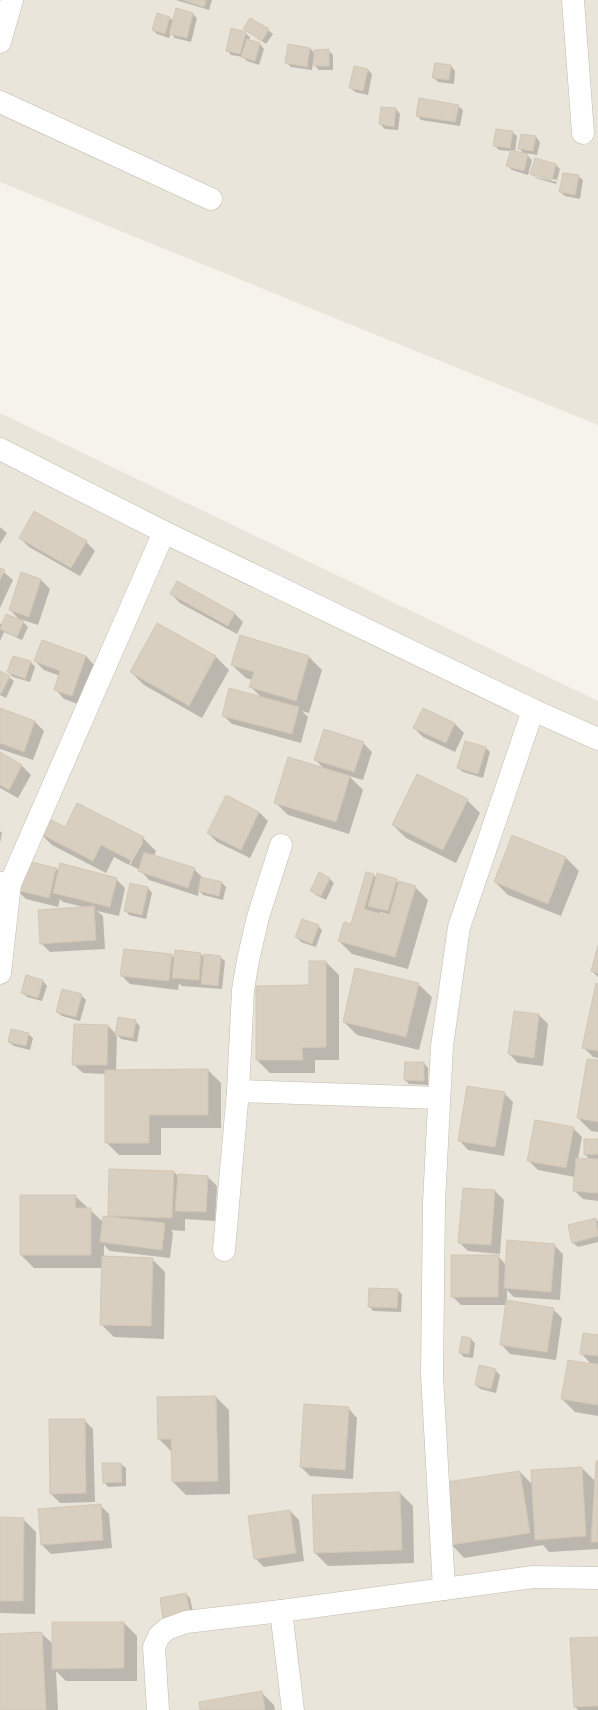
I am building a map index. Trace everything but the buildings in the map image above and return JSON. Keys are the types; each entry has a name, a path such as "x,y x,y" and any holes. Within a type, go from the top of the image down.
{"street":[{"path":"0,42 12,0"},
{"path":"572,0 583,133"},
{"path":"0,102 210,199"},
{"path":"0,449 164,532 533,710 598,739"},
{"path":"0,973 5,884 164,532"},
{"path":"444,1588 432,1375 434,1202 442,1046 459,927 533,710"},
{"path":"224,1250 238,1091 243,990 258,917 281,845"},
{"path":"238,1091 439,1098"},
{"path":"158,1710 154,1646 159,1636 167,1629 186,1622 281,1611 533,1577 598,1578"},
{"path":"281,1611 293,1710"}],"shaded area":[{"path":"0,0 598,0 598,425 0,182"},
{"path":"0,413 598,701 598,1710 0,1710"}]}
